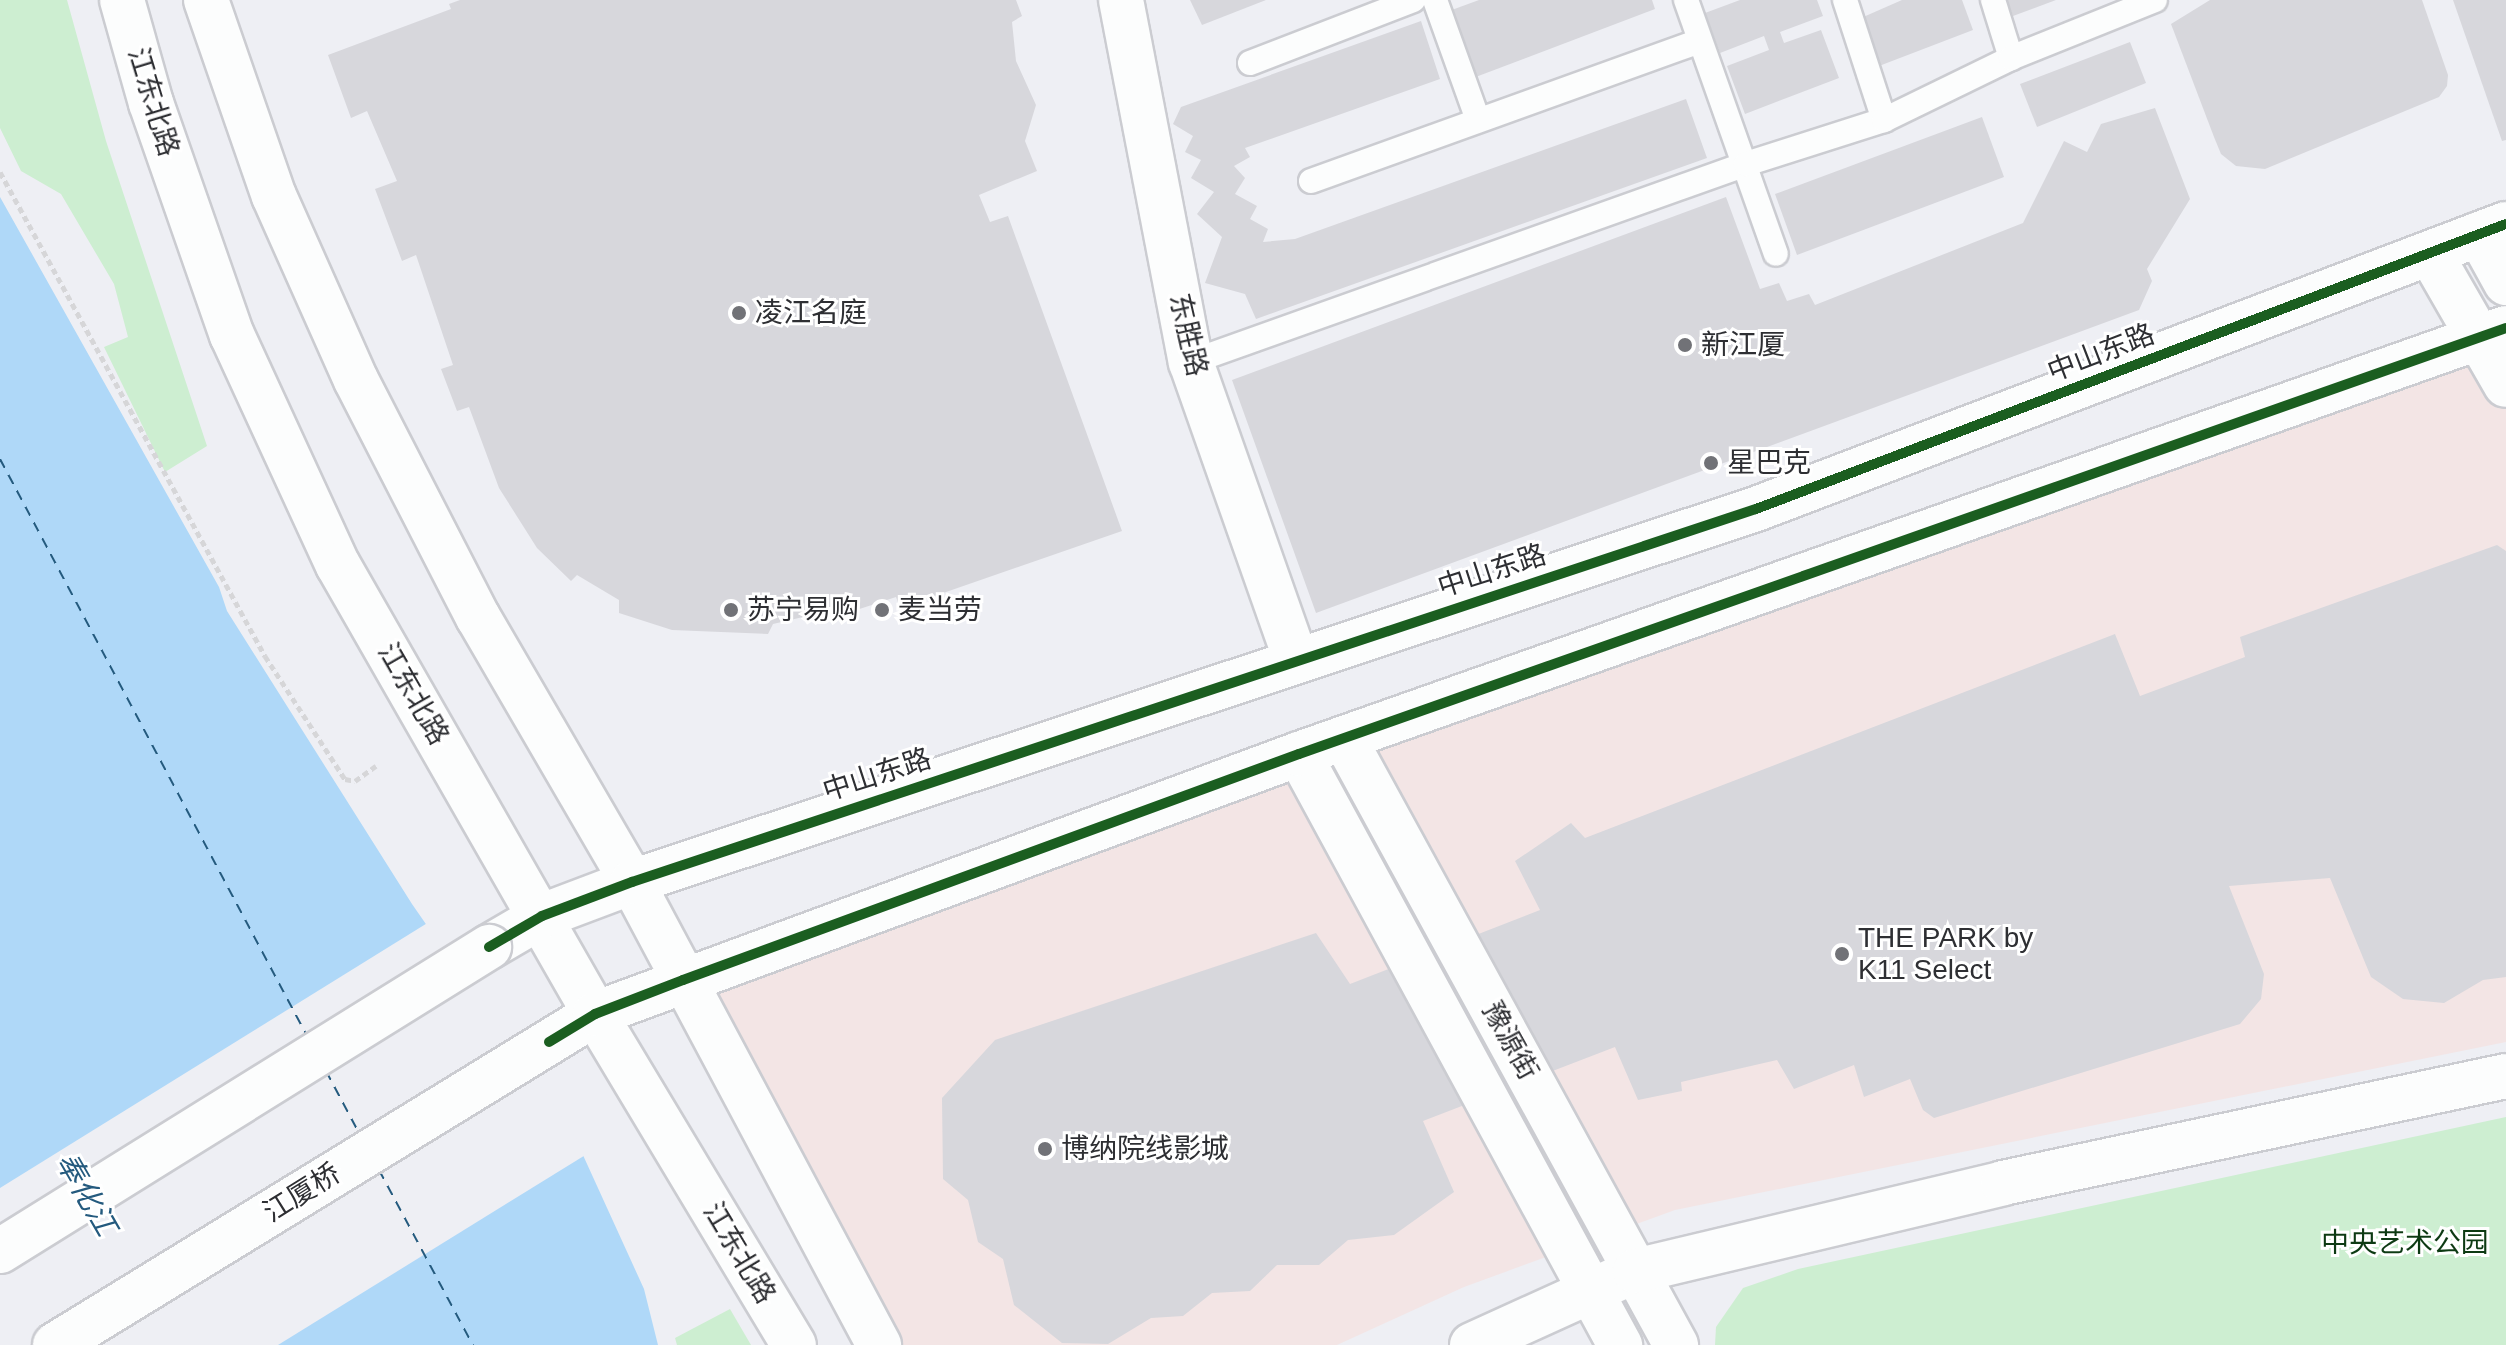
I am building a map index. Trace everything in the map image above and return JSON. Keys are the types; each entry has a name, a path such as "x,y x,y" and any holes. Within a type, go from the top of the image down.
{"main road":[{"name":"江东北路","path":"122,0 151,103 232,335 287,463 338,565 542,916 595,1014 794,1345"},
{"path":"206,0 274,196 356,380 478,617 632,882 879,1345"},
{"name":"东胜路","path":"1121,0 1191,362 1296,660"},
{"name":"中山东路","path":"0,1251 542,916 632,882 1756,509 2493,229"},
{"path":"2493,229 2506,283"},
{"path":"2430,253 2492,332 2506,385"},
{"path":"595,1014 1299,754 2492,332"},
{"name":"豫源街","path":"1344,738 1676,1345"},
{"name":"豫源街","path":"1299,754 1620,1345"},
{"name":"江厦桥","path":"55,1345 595,1014"},
{"path":"1472,1345 1589,1289 1635,1271 2003,1183 2506,1076"}],"lane":[{"path":"1250,63 1413,0"},
{"path":"1435,0 1478,120"},
{"path":"1686,0 1776,254"},
{"path":"1845,0 1884,120"},
{"path":"1993,0 2011,58"},
{"path":"1191,362 1746,164 1884,120 2011,58 2155,0"},
{"path":"1311,181 1700,41"}],"path":[{"path":"0,172 265,656 345,779 355,781 376,766"}],"shaded area":[{"path":"2506,352 2506,1042 1675,1210 1464,1287 1337,1345 902,1345 702,989"}],"green space":[{"path":"0,0 67,0 106,141 207,446 165,472 104,347 128,337 114,284 61,194 21,171 0,128"},
{"name":"中央艺术公园","path":"2506,1117 2506,1345 1715,1345 1716,1327 1743,1288 1798,1269"},
{"path":"730,1309 751,1345 677,1345 675,1338"}],"water":[{"name":"奉化江","path":"0,197 219,587 227,611 412,904 577,1142 644,1289 658,1345 0,1345"}],"pier":[{"path":"429,922 587,1154 278,1345 0,1345 0,1188"}],"building":[{"name":"凌江名庭","path":"460,0 1016,0 1022,16 1012,22 1016,61 1036,105 1025,141 1037,171 979,195 990,222 1008,216 1122,531 900,608 896,597 820,622 816,614 773,624 768,634 672,630 619,613 619,600 577,575 571,581 537,548 499,488 469,407 457,411 441,369 453,365 416,255 402,261 375,189 397,181 367,111 351,118 328,55 451,9 449,4"},
{"path":"1190,0 1266,0 1202,25"},
{"path":"1479,0 1652,0 1655,9 1473,78 1449,11"},
{"path":"1740,0 1817,0 1823,16 1780,32 1784,43 1821,30 1839,78 1745,114 1727,66 1769,50 1764,36 1720,53 1705,13"},
{"path":"1902,0 1962,0 1973,30 1879,66 1861,18"},
{"path":"2007,0 2056,0 2013,16"},
{"path":"2210,0 2422,0 2448,75 2447,86 2439,97 2265,169 2236,166 2221,154 2171,24"},
{"path":"2453,0 2506,0 2506,140 2502,141"},
{"path":"1421,21 1440,79 1245,148 1250,157 1234,166 1245,178 1235,194 1257,206 1250,219 1268,229 1263,242 1295,239 1686,99 1707,158 1256,319 1245,294 1205,283 1222,237 1197,214 1214,192 1191,178 1201,160 1185,152 1193,136 1173,124 1181,107"},
{"path":"2130,42 2146,83 2037,127 2020,84"},
{"name":"新江厦","path":"2155,108 2190,199 2147,269 2152,281 2139,310 1316,613 1232,380 1726,197 1760,289 1779,283 1787,301 1809,294 1815,305 2023,223 2064,141 2087,152 2101,124"},
{"path":"1982,117 2004,177 1797,255 1775,194"},
{"name":"THE PARK by K11 Select","path":"2497,545 2506,551 2506,977 2483,980 2444,1003 2403,999 2371,977 2330,878 2229,886 2264,974 2261,999 2240,1024 1934,1118 1923,1110 1910,1079 1864,1097 1854,1065 1794,1089 1777,1060 1681,1082 1682,1091 1638,1100 1615,1047 1423,1121 1454,1192 1394,1235 1348,1240 1319,1265 1277,1265 1250,1291 1212,1293 1183,1316 1151,1318 1108,1344 1062,1343 1014,1305 1003,1259 978,1242 968,1200 943,1179 942,1098 995,1040 1316,933 1350,984 1540,910 1515,861 1571,823 1585,838 2115,634 2140,696 2245,657 2240,637"}],"ferry route":[{"path":"0,459 306,1034"},
{"path":"326,1071 359,1133"},
{"path":"379,1170 473,1345"}],"cycle path":[{"path":"489,947 542,916 632,882 1756,509 2506,224"},
{"path":"549,1042 595,1014 683,980 1299,754 2506,328"}],"place":[{"name":"凌江名庭","path":"739,313"},
{"name":"新江厦","path":"1685,345"},
{"name":"星巴克","path":"1711,463"},
{"name":"苏宁易购","path":"731,610"},
{"name":"麦当劳","path":"882,610"},
{"name":"THE PARK by K11 Select","path":"1842,954"},
{"name":"博纳院线影城","path":"1045,1149"}]}
